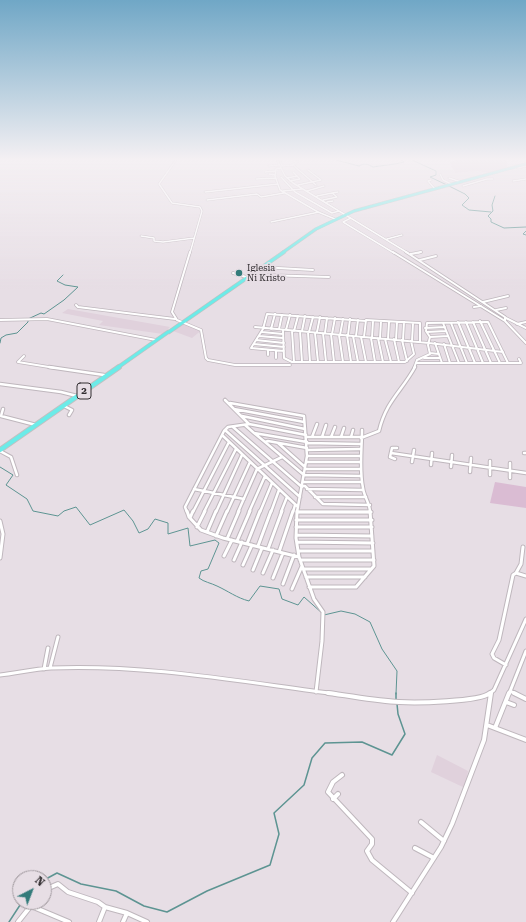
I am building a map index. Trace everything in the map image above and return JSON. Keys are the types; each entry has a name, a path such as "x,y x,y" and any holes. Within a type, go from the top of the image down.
{"highway":[{"name":"2","path":"0,451 316,229 346,214 385,203"},
{"path":"84,391 87,387 104,375 118,367"}],"street":[{"path":"173,203 202,208 172,312 176,319 181,323 197,327 201,330 206,358 208,360 235,366 290,365"},
{"path":"304,203 335,219"},
{"path":"314,203 332,213 340,211"},
{"path":"328,203 410,254 505,317 526,328"},
{"path":"272,222 320,212"},
{"path":"351,218 343,222 505,321 526,343"},
{"path":"141,236 153,237 155,238 154,241 160,242 194,238"},
{"path":"386,240 402,236"},
{"path":"410,254 421,252"},
{"path":"419,260 436,256"},
{"path":"261,267 313,270"},
{"path":"255,271 265,275 329,277"},
{"path":"233,273 246,277"},
{"path":"482,302 508,296"},
{"path":"469,299 475,297"},
{"path":"76,305 78,307 176,319"},
{"path":"474,307 481,306"},
{"path":"495,310 506,308"},
{"path":"284,351 252,348 264,328 267,314 420,323 420,342"},
{"path":"271,329 275,314"},
{"path":"278,330 282,315"},
{"path":"290,315 283,334 284,358 294,362 407,361 414,354 411,341 412,323"},
{"path":"294,362 293,331 298,316"},
{"path":"302,362 301,331 305,316"},
{"path":"310,362 309,332 313,317"},
{"path":"318,362 316,333 320,317"},
{"path":"326,362 324,333 327,318"},
{"path":"334,362 332,334 335,318"},
{"path":"0,320 47,319 156,340"},
{"path":"343,319 340,335 343,362"},
{"path":"350,320 347,335 351,362"},
{"path":"358,320 355,336 358,362"},
{"path":"366,321 363,337 366,362"},
{"path":"373,321 371,337 375,362"},
{"path":"381,321 379,338 383,362"},
{"path":"480,321 500,363"},
{"path":"389,322 387,339 391,362"},
{"path":"397,322 395,340 399,362"},
{"path":"404,322 402,340 407,361"},
{"path":"451,322 467,363"},
{"path":"458,322 475,363"},
{"path":"466,322 483,363"},
{"path":"473,322 492,363"},
{"path":"425,328 427,323 488,322 508,363"},
{"path":"517,324 526,322"},
{"path":"443,323 458,363"},
{"path":"255,327 444,344 503,352"},
{"path":"425,328 445,327"},
{"path":"425,328 430,336 430,354"},
{"path":"427,332 446,331"},
{"path":"262,332 283,334"},
{"path":"259,336 284,338"},
{"path":"430,336 448,336"},
{"path":"256,340 284,343"},
{"path":"254,344 284,347"},
{"path":"436,344 442,363"},
{"path":"444,344 450,363"},
{"path":"268,350 268,355"},
{"path":"276,351 276,358"},
{"path":"374,560 300,558 294,555 216,536 197,527 186,512 184,506 224,430 233,426 249,424 312,437 361,438 379,432 389,403 410,372 416,367 418,359 430,354 439,354"},
{"path":"24,356 18,362 104,375"},
{"path":"421,358 440,358"},
{"path":"416,363 521,363 519,359"},
{"path":"0,384 61,392 77,396"},
{"path":"225,400 249,424"},
{"path":"229,404 233,403 303,415 306,436 307,462 300,496 278,552"},
{"path":"64,406 72,410 69,415"},
{"path":"3,409 1,416 36,425"},
{"path":"234,409 304,422"},
{"path":"241,416 305,428"},
{"path":"312,437 317,424"},
{"path":"245,425 304,475 361,476"},
{"path":"322,437 326,425"},
{"path":"233,426 323,504 370,505"},
{"path":"331,437 335,427"},
{"path":"341,437 344,428"},
{"path":"224,430 300,496"},
{"path":"351,437 353,430"},
{"path":"310,587 354,587 359,585 374,566 370,505 363,490 361,476 360,444 362,430"},
{"path":"254,433 256,432 306,443 360,444"},
{"path":"222,435 296,506 296,535 298,551 314,599 322,612 323,622 316,692"},
{"path":"190,518 229,442"},
{"path":"265,442 307,449 360,450"},
{"path":"277,443 305,468 361,469"},
{"path":"395,458 391,458 391,453 393,447 397,448"},
{"path":"197,527 236,449"},
{"path":"412,462 414,450"},
{"path":"0,451 11,457 17,475"},
{"path":"391,453 526,473"},
{"path":"431,465 432,453"},
{"path":"207,532 242,455"},
{"path":"451,467 452,455"},
{"path":"307,456 360,456"},
{"path":"227,539 257,469 282,457"},
{"path":"470,472 471,458"},
{"path":"490,461 490,475"},
{"path":"216,536 250,462"},
{"path":"307,462 361,462"},
{"path":"510,463 510,478"},
{"path":"237,541 264,476"},
{"path":"302,485 362,482"},
{"path":"247,544 272,483"},
{"path":"194,489 244,499"},
{"path":"307,489 363,490"},
{"path":"258,546 279,490"},
{"path":"268,549 287,497"},
{"path":"315,497 367,497"},
{"path":"297,512 371,512"},
{"path":"296,520 372,520"},
{"path":"0,521 3,529 0,557"},
{"path":"296,527 372,527"},
{"path":"296,535 372,536"},
{"path":"224,556 232,540"},
{"path":"234,560 242,542"},
{"path":"297,542 373,543"},
{"path":"243,565 252,545"},
{"path":"253,570 262,548"},
{"path":"506,665 494,658 492,654 499,640 506,602 514,575 521,564 523,548"},
{"path":"263,573 273,550"},
{"path":"298,551 374,552"},
{"path":"273,578 283,553"},
{"path":"283,584 294,555"},
{"path":"303,567 371,569"},
{"path":"292,589 303,567"},
{"path":"516,572 526,576"},
{"path":"306,577 365,577"},
{"path":"0,675 50,668 111,668 186,675 399,702 474,700 487,696 496,686 526,619"},
{"path":"50,668 58,637"},
{"path":"44,669 48,648"},
{"path":"495,728 526,652"},
{"path":"510,691 526,699"},
{"path":"393,922 434,858 452,824 478,756 486,725 491,693"},
{"path":"506,702 514,706"},
{"path":"486,725 526,740"},
{"path":"342,775 336,778 328,789 328,792 333,800 372,839 372,844 367,851 372,860 412,893"},
{"path":"333,800 338,794"},
{"path":"421,822 444,841"},
{"path":"415,848 434,858"},
{"path":"52,887 58,884 68,892 98,902 106,907 127,913 147,922"},
{"path":"99,922 106,907"},
{"path":"18,922 28,910"},
{"path":"45,910 69,922"},
{"path":"123,922 127,913"}],"shaded area":[{"path":"68,309 170,327 163,334 99,325 103,321 62,313"},
{"path":"185,323 203,329 192,338 173,331"},
{"path":"495,482 526,487 526,508 490,503"},
{"path":"437,755 468,771 465,788 431,772"}],"waterway":[{"path":"464,203 462,205 469,210 491,212"},
{"path":"493,203 493,211 488,216 491,219 491,222 504,228 526,227"},
{"path":"526,231 523,234 526,235"},
{"path":"0,343 1,338 6,335 17,333 28,322 28,319 41,313 44,314 64,300 78,287 65,285 57,281 63,275"},
{"path":"0,467 13,475 6,485 27,499 33,511 58,516 64,511 76,507 90,525 124,510 133,521 139,533 148,529 155,519 168,523 168,534 188,528 190,546 215,540 219,543 208,569 201,571 199,578 249,601 260,586 279,589 282,599 298,605 304,597 322,613"},
{"path":"324,615 341,611 355,614 370,622 382,649 397,671 396,694"},
{"path":"396,694 396,701"},
{"path":"52,876 57,873 81,884 116,891 144,906 167,912 207,891 270,865 279,834 274,813 304,785 312,758 325,743 362,742 392,755 405,734 398,714 397,704"},
{"path":"9,922 17,910"}],"place":[{"name":"Iglesia Ni Kristo","path":"239,273"}]}
